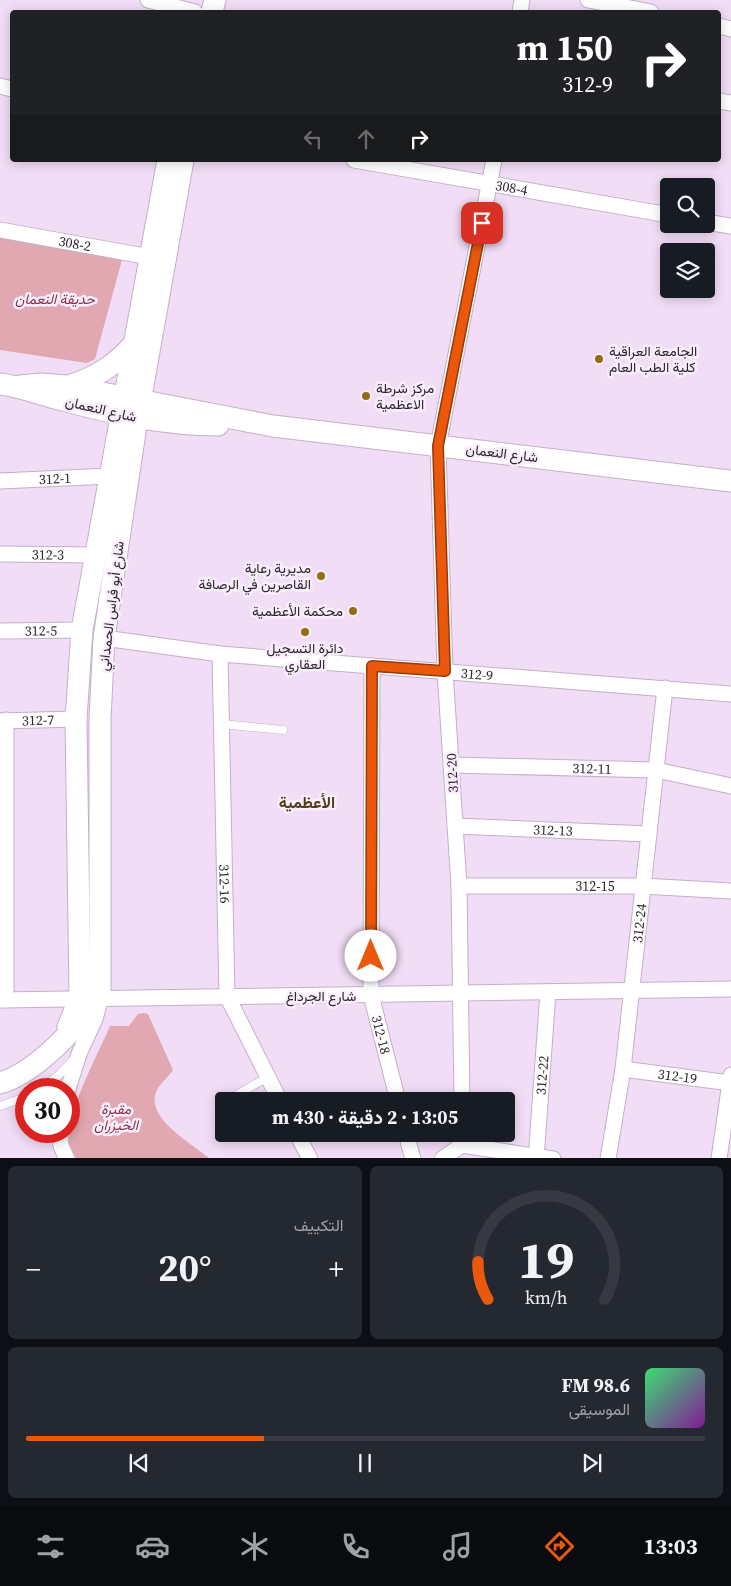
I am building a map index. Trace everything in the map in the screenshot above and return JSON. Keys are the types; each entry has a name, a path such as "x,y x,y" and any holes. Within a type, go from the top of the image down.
{"street":[{"path":"148,0 189,10"},
{"path":"588,0 640,10"},
{"name":"شارع أبو فراس الحمداني","path":"90,997 104,638 131,408 134,344 168,162"},
{"name":"شارع أبو فراس الحمداني","path":"90,997 76,718 82,630 110,476 131,408 183,162"},
{"name":"308-4","path":"365,162 660,214"},
{"name":"312-20","path":"462,1092 459,886 445,671 438,446 494,162"},
{"path":"715,223 731,226"},
{"name":"308-2","path":"0,230 150,257"},
{"path":"66,386 86,380 104,371 120,359 134,344"},
{"name":"شارع النعمان","path":"10,385 41,384 66,386 131,408"},
{"name":"شارع النعمان","path":"10,385 41,395 131,408 731,481"},
{"name":"312-1","path":"0,481 110,476"},
{"name":"312-3","path":"0,554 96,555"},
{"name":"312-5","path":"0,631 82,630"},
{"name":"312-9","path":"104,638 220,654 731,694"},
{"name":"312-16","path":"220,654 227,996 276,1092"},
{"name":"312-18","path":"372,666 371,995 396,1092"},
{"name":"312-24","path":"608,1158 623,1069 665,688"},
{"path":"76,718 100,718"},
{"name":"312-7","path":"3,720 76,718"},
{"path":"3,720 3,1000"},
{"name":"312-11","path":"452,765 656,770 731,786"},
{"name":"312-13","path":"455,826 649,834"},
{"name":"312-15","path":"459,886 643,886 731,891"},
{"name":"شارع الجرداغ","path":"3,1000 90,997 461,994 731,989"},
{"name":"312-22","path":"536,1157 548,992"},
{"path":"0,1083 35,1064 60,1043 83,1019 90,997"},
{"path":"71,1078 79,1054 96,1019 90,997"},
{"name":"312-19","path":"623,1069 731,1080"},
{"path":"720,1158 731,1080"},
{"path":"301,1142 310,1158"},
{"path":"408,1142 413,1158"},
{"path":"61,1143 67,1158"},
{"path":"442,1158 462,1146 553,1158"}],"lane":[{"path":"221,724 283,730"},
{"path":"55,1078 79,1054"},
{"path":"241,1092 268,1077"},
{"path":"0,1106 15,1101"}],"green space":[{"name":"حديقة النعمان","path":"0,231 123,256 95,359 87,363 0,350"},
{"name":"مقبرة الخيزران","path":"138,1014 148,1014 173,1070 158,1088 155,1098 156,1109 170,1128 209,1158 76,1158 73,1153 69,1143 80,1143 80,1093 91,1067 110,1026 129,1026"}],"place":[{"name":"الجامعة العراقية كلية الطب العام","path":"599,359"},
{"name":"مركز شرطة الاعظمية","path":"366,396"},
{"name":"مديرية رعاية القاصرين في الرصافة","path":"321,576"},
{"name":"محكمة الأعظمية","path":"353,611"},
{"name":"دائرة التسجيل العقاري","path":"305,632"}],"district":[{"name":"الأعظمية","path":"307,802"}],"route":[{"path":"371,956 372,666 445,671 438,446 482,223"}]}
